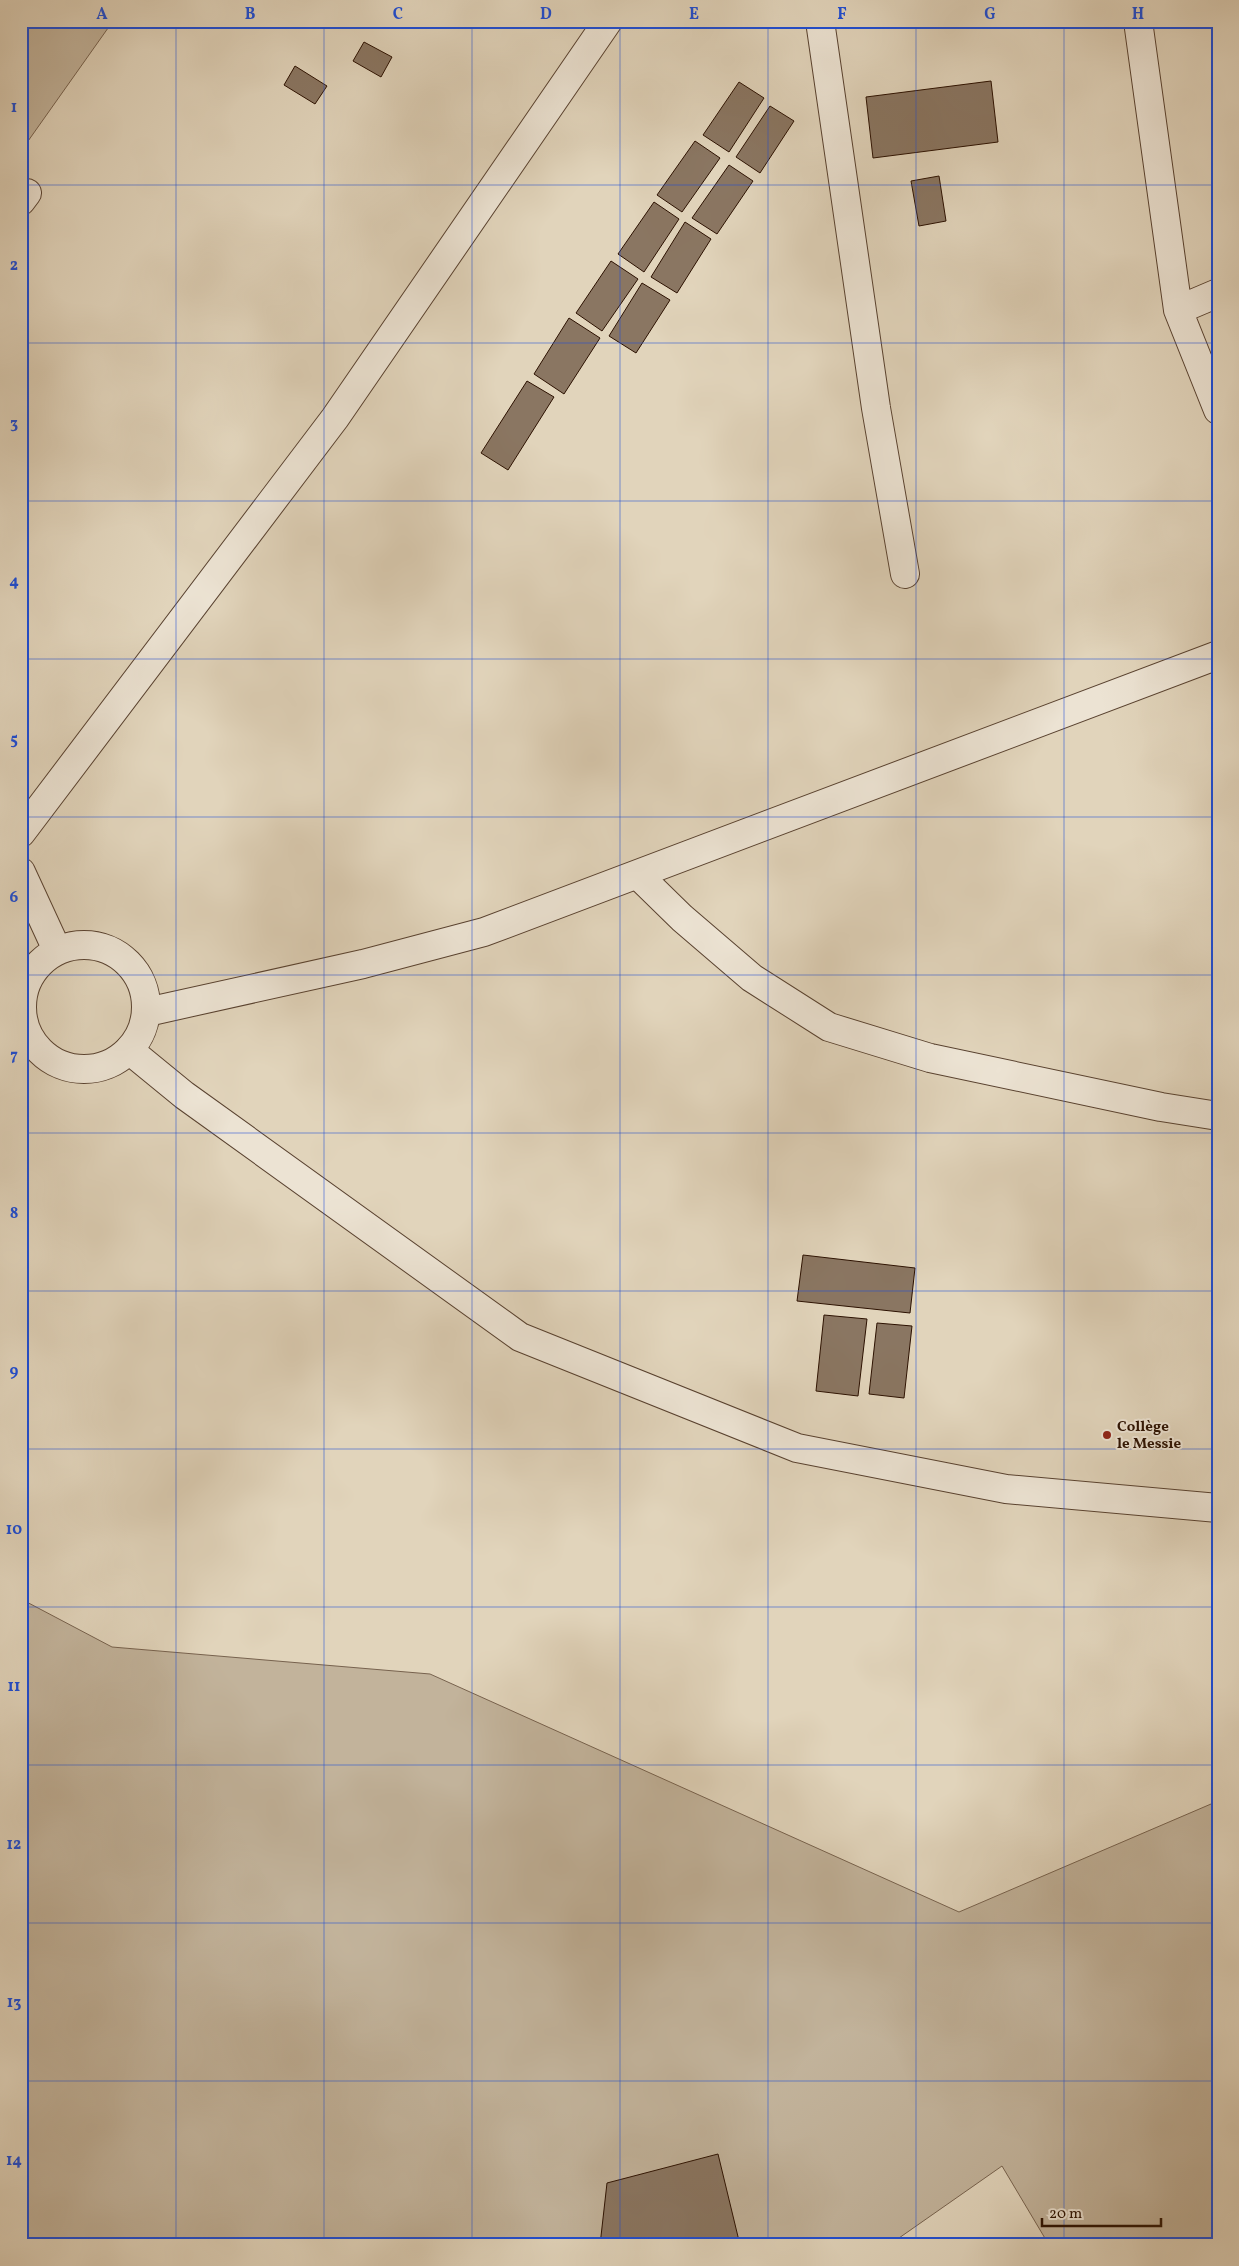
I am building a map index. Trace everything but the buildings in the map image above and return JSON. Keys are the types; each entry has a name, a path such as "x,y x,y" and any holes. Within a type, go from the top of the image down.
{"street":[{"path":"21,833 335,418 608,21"},
{"path":"820,21 876,408 905,574"},
{"path":"1138,21 1178,310 1218,410"},
{"path":"1178,310 1218,293"},
{"path":"147,1012 363,964 484,932 1218,656"},
{"path":"21,872 57,950"},
{"path":"638,875 682,918 752,978 829,1027 930,1058 1161,1107 1218,1116"},
{"path":"78,944 100,946 120,956 135,970 144,990 147,1012 141,1032 129,1050 111,1063 90,1069 68,1067 48,1058 33,1042 22,1024 22,1002 27,981 40,963 57,950 78,944"},
{"path":"129,1050 184,1095 520,1337 797,1448 1006,1489 1218,1508"}],"shaded area":[{"path":"21,21 113,21 21,151"},
{"path":"21,1599 112,1647 430,1674 959,1912 1218,1801 1218,2245 1049,2245 1002,2166 889,2245 21,2245"}],"place":[{"name":"Collège le Messie","path":"1107,1435"}]}
